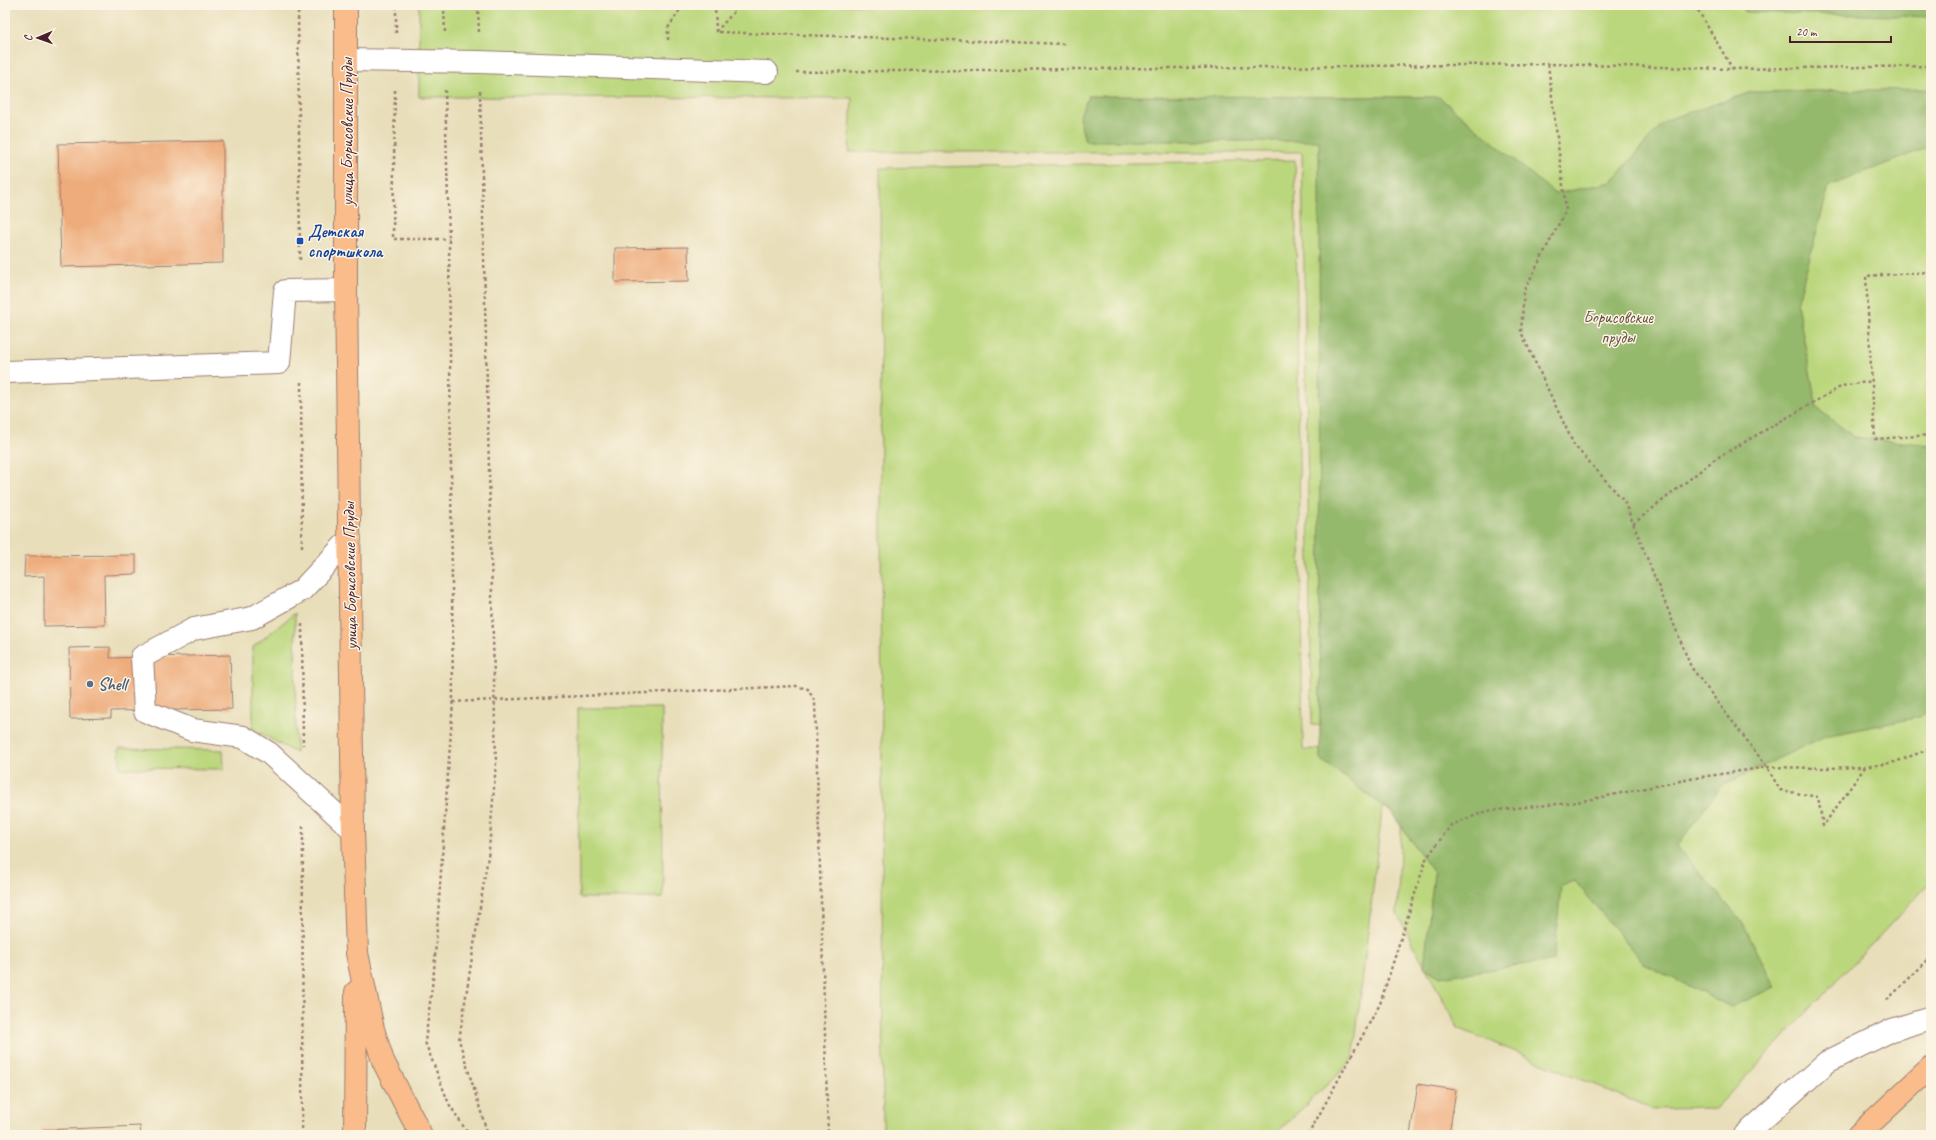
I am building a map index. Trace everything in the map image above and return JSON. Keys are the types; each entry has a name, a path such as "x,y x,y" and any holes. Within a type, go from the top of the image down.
{"main road":[{"name":"улица Борисовские Пруды","path":"346,5 346,290 353,830 357,953 373,1029 383,1061 421,1135"},
{"path":"355,1135 357,953"},
{"path":"1858,1135 1931,1067"}],"lane":[{"path":"346,60 445,61 767,72"},
{"path":"5,372 279,363 285,291 346,290"},
{"path":"350,539 302,590 252,618 194,629 142,657 145,711 192,730 243,737 269,753 353,830"},
{"path":"1745,1135 1827,1062 1892,1030 1931,1018"}],"path":[{"path":"298,5 300,291"},
{"path":"396,5 393,239 449,239"},
{"path":"444,5 449,239 453,702 434,971 424,1042 449,1104 469,1135"},
{"path":"478,5 496,763 489,850 459,1040 488,1135"},
{"path":"666,68 668,28 683,5"},
{"path":"715,5 716,32"},
{"path":"716,32 740,5"},
{"path":"1695,5 1732,69"},
{"path":"716,32 1067,44"},
{"path":"1548,64 1566,210 1524,291 1521,332 1574,445 1624,501 1691,666 1767,767 1780,790 1818,797 1823,826 1865,767"},
{"path":"767,72 1548,64 1732,69 1931,66"},
{"path":"1931,272 1866,276 1875,438 1931,435"},
{"path":"301,378 303,783 302,1135"},
{"path":"1633,524 1715,459 1842,386 1872,381"},
{"path":"453,702 796,686 808,689 815,702 828,1135"},
{"path":"1308,1135 1319,1119 1380,1004 1426,859 1451,825 1487,810 1577,802 1694,778 1767,767 1865,767 1895,762 1927,750 1931,746"}],"green space":[{"name":"Борисовские пруды","path":"419,5 1931,5 1931,883 1716,1108 1653,1109 1458,1028 1397,914 1406,731 1312,725 1302,152 849,152 852,98 419,97"},
{"path":"1742,5 1931,5 1931,17 1745,12"},
{"path":"1931,89 1931,146 1829,186 1797,304 1817,408 1854,437 1931,445 1931,707 1920,717 1825,736 1721,786 1677,846 1743,923 1775,987 1731,1007 1644,964 1575,881 1561,885 1554,960 1440,977 1424,967 1434,873 1391,812 1320,759 1319,141 1085,141 1079,118 1088,96 1439,97 1555,194 1611,182 1666,120 1752,92"},
{"path":"1295,160 1303,749 1389,751 1353,1060 1274,1135 883,1135 880,168"},
{"path":"295,613 296,753 253,729 253,647"},
{"path":"578,708 662,708 663,898 579,898"},
{"path":"119,748 223,750 224,769 120,768"}],"building":[{"path":"223,141 223,263 61,267 58,144"},
{"path":"688,247 689,281 615,282 615,248"},
{"path":"136,555 136,574 104,575 105,625 44,626 44,576 24,577 25,556"},
{"path":"110,647 110,658 230,655 232,709 111,711 111,718 70,719 69,648"},
{"path":"1418,1084 1456,1090 1449,1135 1410,1135"},
{"path":"140,1126 141,1135 42,1135 42,1130"}],"place":[{"name":"Детская спортшкола","path":"300,241"},
{"name":"Shell","path":"90,684"}]}
